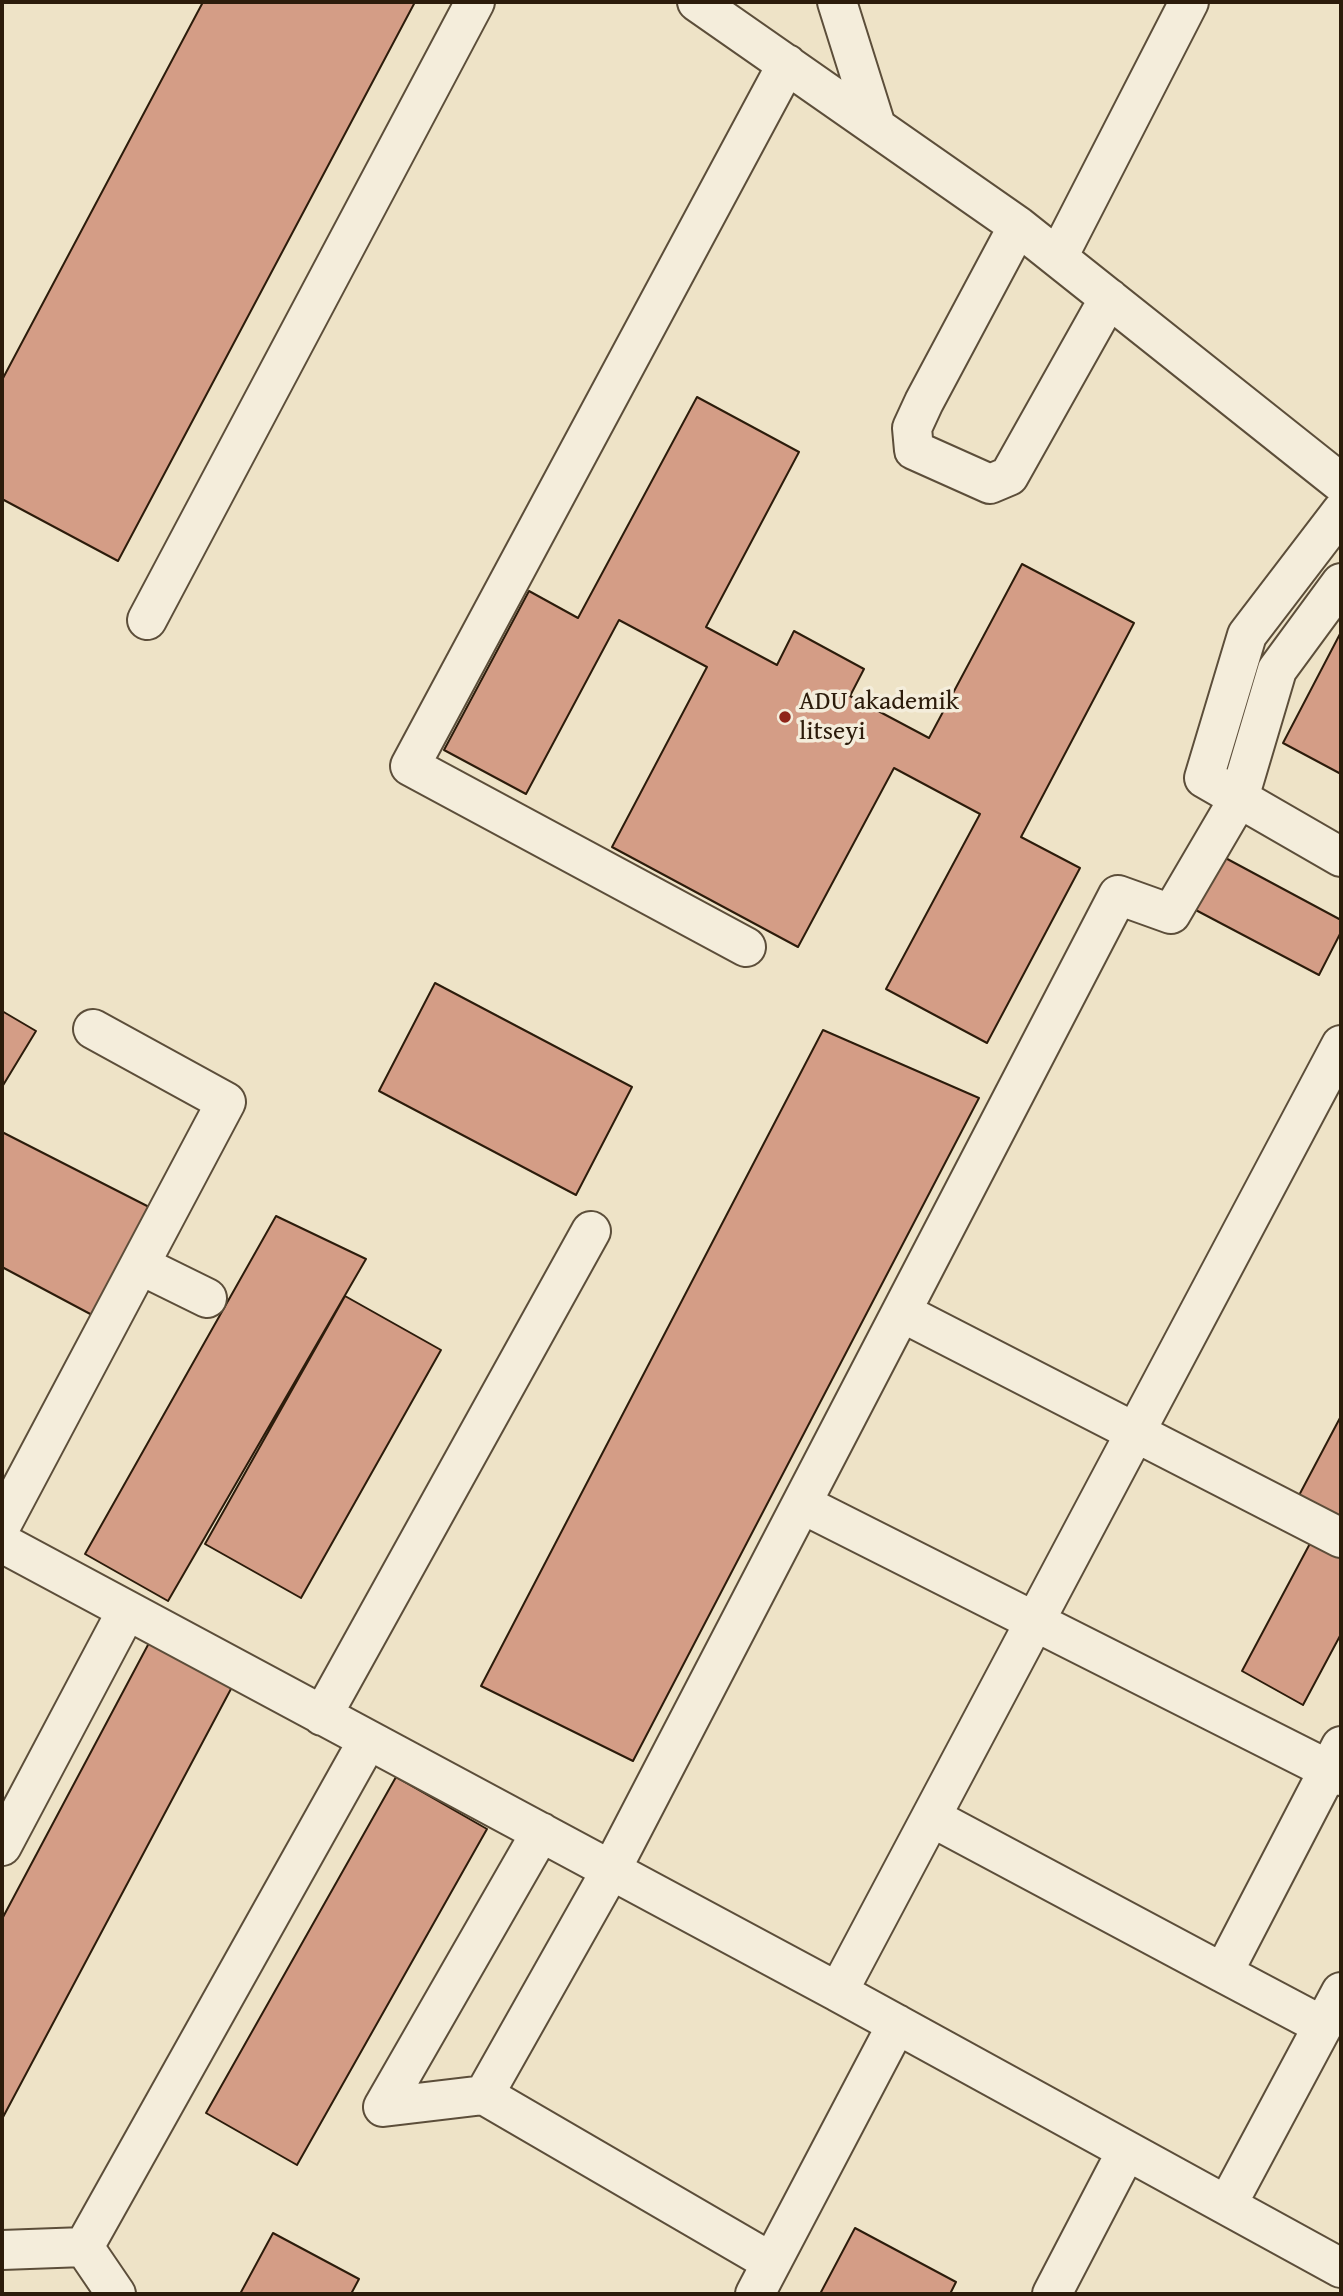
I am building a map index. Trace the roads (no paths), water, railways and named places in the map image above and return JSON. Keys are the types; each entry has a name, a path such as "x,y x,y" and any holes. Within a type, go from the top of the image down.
{"lane":[{"path":"147,620 475,2"},
{"path":"697,2 1018,226 1341,483"},
{"path":"837,2 876,126"},
{"path":"1058,257 1189,2"},
{"path":"747,947 410,766 787,64"},
{"path":"1018,226 924,402 912,428 914,450 989,484 1009,477 1109,298"},
{"path":"1341,512 1247,635 1204,778 1341,857"},
{"path":"484,2095 611,1870 1118,895 1171,914 1239,798 1277,670 1341,583"},
{"path":"2,1524 226,1102 93,1029"},
{"path":"838,1992 1341,1045"},
{"path":"322,1716 591,1231"},
{"path":"140,1265 207,1298"},
{"path":"903,1312 1341,1538"},
{"path":"802,1504 1034,1622 1337,1764 1223,1973"},
{"path":"2,1543 838,1992 1341,2268"},
{"path":"2,1846 127,1612"},
{"path":"84,2247 368,1740"},
{"path":"931,1817 1323,2026"},
{"path":"541,1832 383,2107 484,2095 763,2278 897,2024"},
{"path":"1227,2205 1341,1992"},
{"path":"1052,2294 1126,2152"},
{"path":"2,2250 84,2247"},
{"path":"84,2247 116,2294"}],"place":[{"name":"ADU akademik litseyi","path":"785,717"}]}
